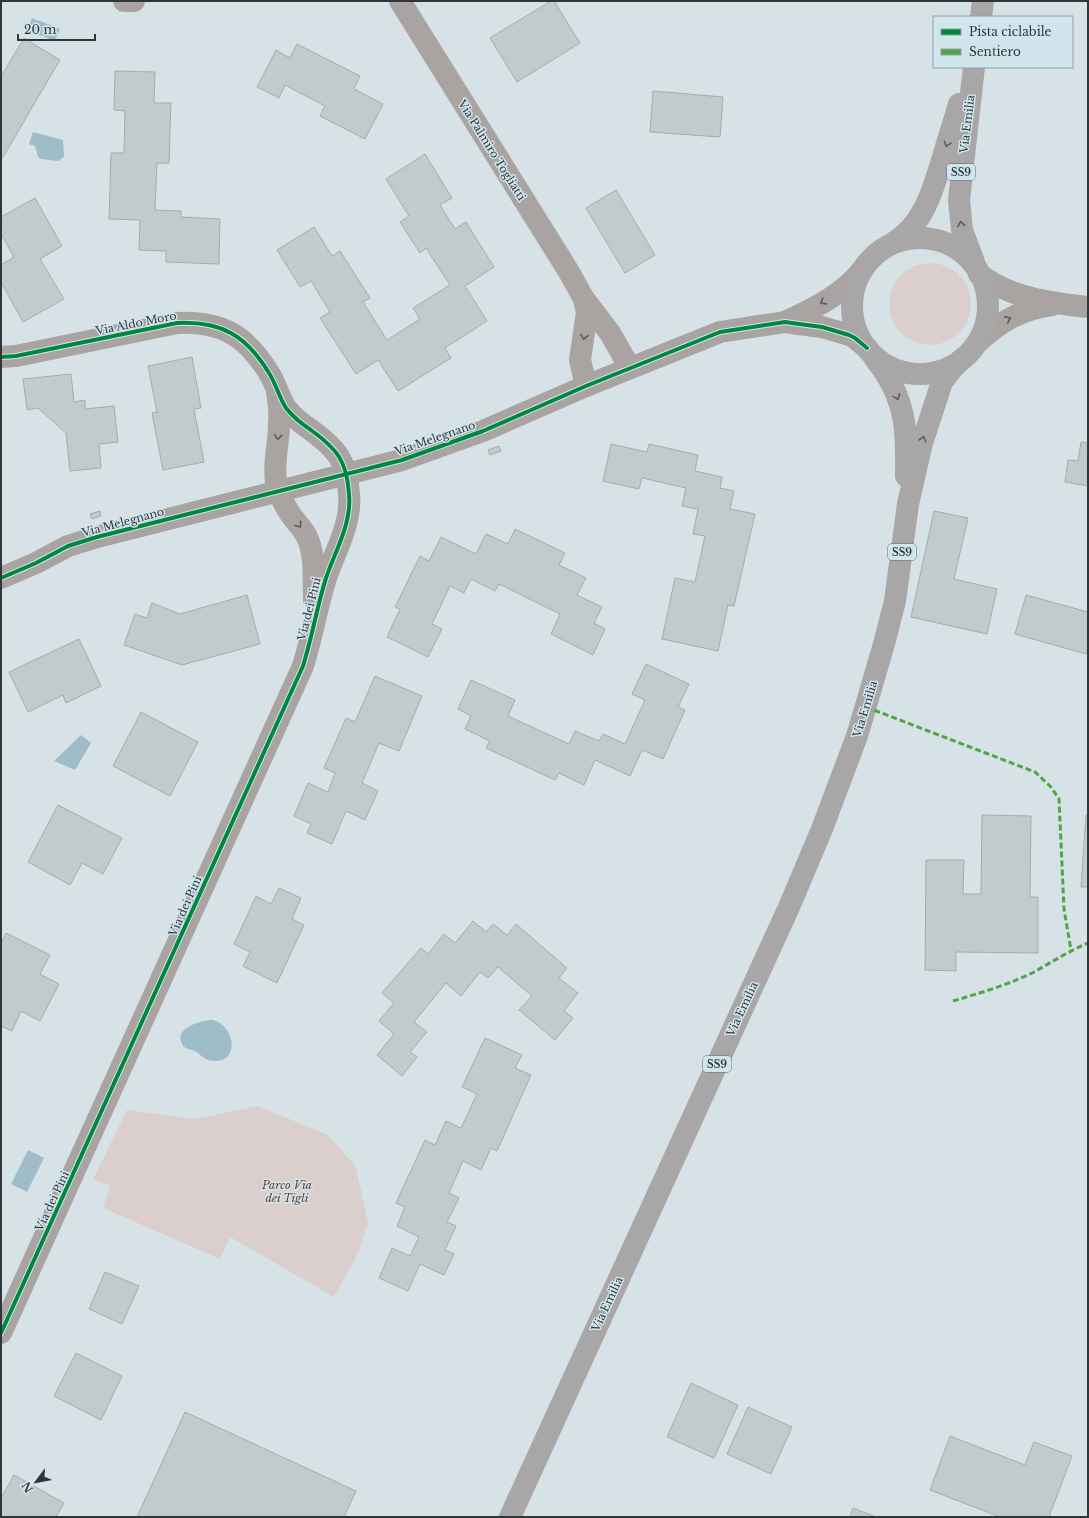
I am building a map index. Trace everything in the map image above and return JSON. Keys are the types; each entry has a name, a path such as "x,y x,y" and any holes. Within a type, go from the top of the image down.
{"main road":[{"path":"981,16 983,1"},
{"name":"Via Emilia","path":"889,246 905,235 913,227 930,197 972,68"},
{"name":"Via Emilia","path":"972,68 959,189 959,205 960,221 968,250 979,274"},
{"path":"914,238 938,241 960,251 969,259 979,274 986,294 988,309 985,326 977,343 962,359 943,370 915,374 888,366 868,350 858,333 852,312 854,291 863,269 875,255 889,246 900,241 914,238"},
{"name":"Via Emilia","path":"868,350 891,383 904,418 908,504"},
{"name":"Via Emilia","path":"510,1517 789,907 822,829 857,736 884,644 894,601 908,504 922,443 938,393 947,375 962,359"}],"street":[{"path":"124,1 134,1"},
{"name":"Via Palmiro Togliatti","path":"400,1 569,272 584,299 610,333 630,368"},
{"name":"Via Melegnano","path":"785,322 816,307 831,297 848,285 863,269"},
{"path":"979,274 1001,288 1031,298 1060,304 1088,307"},
{"name":"Via Palmiro Togliatti","path":"584,299 587,312 580,360 586,386"},
{"path":"977,343 993,328 1005,320 1022,312 1037,307 1060,304"},
{"name":"Via Aldo Moro","path":"1,357 16,356 177,323 195,322 214,325 231,332 245,342 258,356 287,408 304,425 330,444 337,452 343,464 346,475"},
{"name":"Via Melegnano","path":"1,578 36,563 68,546 97,537 346,475 402,460 442,447 527,413 586,386 720,332 785,322 822,327 849,335 856,338 868,350"},
{"name":"Via Aldo Moro","path":"275,385 279,406 275,470 279,492"},
{"name":"Via dei Pini","path":"1,1333 303,666 310,645 314,622 326,578 348,518 349,494 346,475"},
{"name":"Via dei Pini","path":"279,492 291,515 306,535 310,547 313,563 314,622"}],"green space":[{"path":"930,263 946,266 959,275 968,288 971,304 968,320 959,333 946,342 930,345 914,342 901,333 892,320 889,304 892,288 901,275 914,266"},
{"name":"Parco Via dei Tigli","path":"258,1106 328,1135 356,1167 368,1223 358,1254 334,1297 230,1237 220,1259 103,1208 110,1185 93,1179 127,1110 195,1119"}],"water":[{"path":"32,18 60,29 55,41 27,30"},
{"path":"33,132 63,140 64,157 58,161 41,159 38,157 35,146 29,144"},
{"path":"81,735 91,743 75,770 54,761"},
{"path":"213,1020 226,1028 232,1042 229,1055 224,1059 217,1061 208,1060 195,1051 182,1045 181,1041 182,1032 186,1028 203,1021"},
{"path":"28,1150 44,1158 27,1192 11,1184"}],"building":[{"path":"551,1 554,1 580,43 517,82 490,38"},
{"path":"24,38 60,60 3,157 1,156 1,77"},
{"path":"297,44 360,76 354,89 383,104 365,139 320,116 325,106 285,85 279,98 257,87 276,50 290,58"},
{"path":"115,71 155,72 154,103 171,103 169,163 157,163 155,210 181,211 181,217 220,219 219,264 166,262 166,251 139,250 140,220 109,219 111,153 124,153 125,111 114,110"},
{"path":"653,91 723,97 720,137 650,132"},
{"path":"425,154 452,198 440,205 455,229 466,222 494,267 465,286 487,321 445,348 451,358 398,391 378,360 356,374 320,318 330,312 311,281 300,287 277,250 314,227 332,256 340,251 370,298 363,302 387,340 420,319 413,308 450,285 426,248 420,253 400,222 409,216 386,179"},
{"path":"616,190 655,255 625,273 586,208"},
{"path":"35,198 62,246 40,259 64,299 23,322 1,282 1,265 14,257 1,234 1,217"},
{"path":"192,357 201,408 194,409 204,462 163,470 152,413 157,412 148,366"},
{"path":"71,374 74,402 85,400 85,409 114,406 118,442 99,444 101,468 70,471 66,433 38,408 27,410 23,379"},
{"path":"1081,442 1088,443 1088,486 1065,482 1068,460 1078,461"},
{"path":"611,444 647,452 649,444 698,455 695,471 722,477 720,488 734,491 730,509 755,514 734,606 728,605 718,651 662,639 675,578 695,582 705,536 693,534 698,509 682,506 686,488 642,478 639,489 603,481"},
{"path":"499,446 501,451 490,455 488,450"},
{"path":"100,511 101,516 92,519 90,514"},
{"path":"934,511 968,518 954,579 997,589 987,634 911,617"},
{"path":"515,529 565,553 559,565 586,578 577,595 602,607 594,623 605,629 593,655 551,634 560,614 499,584 495,591 471,579 464,593 450,586 432,624 442,629 428,657 387,637 400,609 395,607 420,556 429,561 441,537 476,554 486,534 508,544"},
{"path":"247,595 260,644 182,665 124,645 135,614 147,618 152,603 180,614"},
{"path":"1026,595 1088,612 1088,647 1086,654 1015,634"},
{"path":"79,639 101,686 66,703 63,695 28,712 9,672"},
{"path":"646,664 689,684 678,707 685,710 663,759 642,750 630,776 595,760 584,785 559,773 555,780 486,748 490,741 465,729 471,716 458,709 471,680 515,700 508,716 569,744 575,731 599,741 603,734 625,744 645,700 632,694"},
{"path":"375,676 422,696 399,751 379,743 362,783 378,791 365,820 346,811 332,844 307,833 311,824 294,816 308,783 328,792 335,773 324,768 346,718 355,722"},
{"path":"141,712 198,742 170,796 113,766"},
{"path":"58,805 122,838 103,874 82,863 70,885 28,862"},
{"path":"982,815 1031,816 1030,897 1038,897 1038,953 956,952 956,971 925,970 926,860 964,860 963,894 981,894"},
{"path":"1086,815 1088,815 1088,887 1081,887"},
{"path":"279,888 301,898 292,919 304,925 277,983 243,966 250,952 234,944 256,896 271,904"},
{"path":"473,921 486,932 493,924 507,935 516,924 567,968 559,978 578,993 564,1011 573,1018 555,1040 519,1010 532,996 498,967 488,978 480,972 461,996 446,983 414,1022 427,1032 410,1052 417,1057 402,1076 377,1055 394,1034 379,1021 394,1003 382,993 421,948 428,954 444,934 455,943"},
{"path":"6,933 50,955 40,974 59,984 40,1021 21,1011 12,1031 1,1026 1,943"},
{"path":"485,1038 522,1055 515,1068 531,1075 497,1151 491,1148 481,1170 463,1161 449,1193 459,1198 447,1222 456,1226 445,1250 454,1254 444,1275 420,1264 408,1291 379,1278 392,1248 410,1256 419,1237 397,1226 405,1207 396,1203 425,1140 435,1145 446,1121 461,1128 477,1094 462,1087"},
{"path":"105,1272 139,1286 122,1324 89,1309"},
{"path":"76,1353 122,1376 101,1420 54,1396"},
{"path":"691,1383 738,1405 714,1458 667,1437"},
{"path":"748,1407 792,1427 771,1474 727,1454"},
{"path":"185,1412 356,1491 344,1517 137,1517"},
{"path":"950,1436 1025,1465 1034,1442 1072,1456 1049,1517 1000,1517 930,1490"},
{"path":"14,1475 64,1503 56,1517 1,1517 1,1498"},
{"path":"853,1508 876,1517 850,1517"}],"marked path":[{"path":"866,707 1035,772 1051,787 1059,799 1064,909 1071,950"},
{"path":"953,1001 1024,977 1088,943"}],"cycle path":[{"path":"1,578 36,563 68,546 97,537 402,460 483,431 586,386 720,332 785,322 822,327 849,335 867,348"},
{"path":"1,357 16,356 177,323 193,323 219,328 231,333 251,349 269,373 286,408 298,420 328,443 334,450 343,464 349,494 348,516 342,537 326,578 303,666 1,1333"}]}
